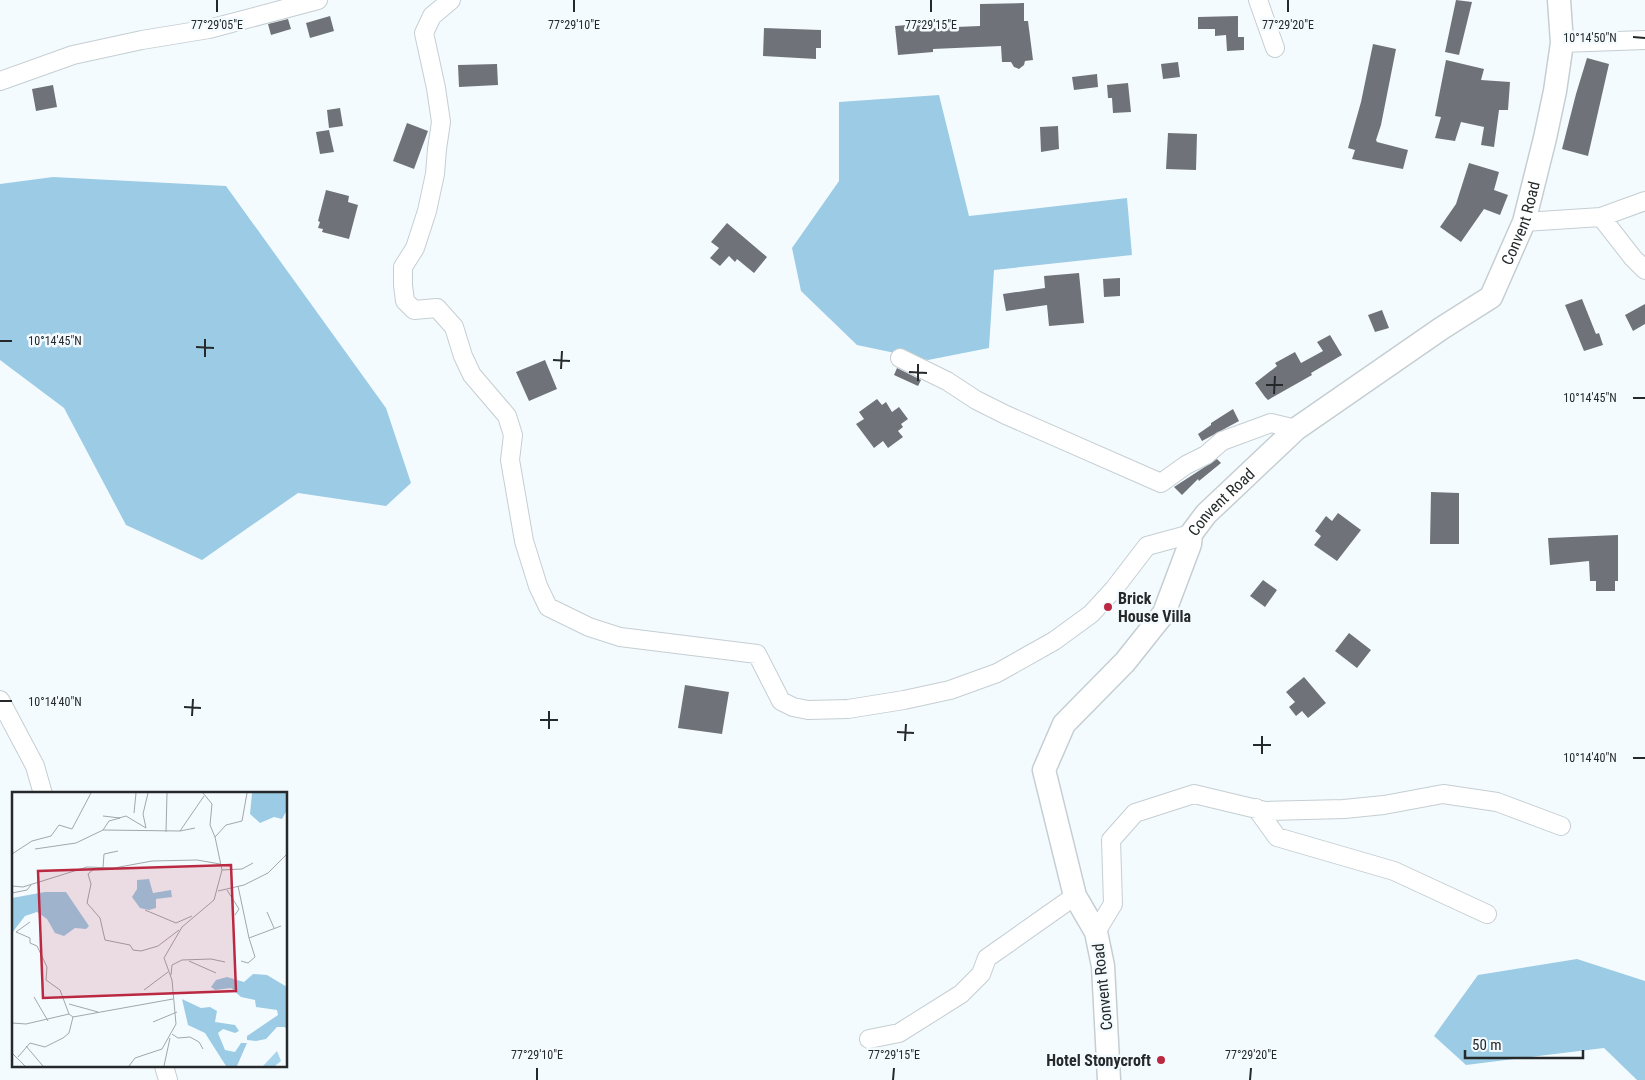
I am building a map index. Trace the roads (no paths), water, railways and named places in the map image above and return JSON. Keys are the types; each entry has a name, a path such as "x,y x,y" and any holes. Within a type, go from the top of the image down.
{"main road":[{"name":"Convent Road","path":"1109,1080 1103,966 1096,932 1074,896 1044,770 1064,724 1125,662 1164,613 1190,544 1191,534 1206,514 1296,429 1442,328 1491,297 1524,222 1545,138 1555,91 1562,43 1559,0"}],"street":[{"path":"0,81 73,54 209,29 318,0"},
{"path":"451,0 432,16 424,33 441,122 435,174 427,211 415,248 403,267 405,301 414,310 437,308 454,328 463,356 472,375 507,416 513,435 510,460 524,541 538,586 548,607 589,627 620,637 757,654 781,700 793,707 808,710 848,709 950,690 996,673 1054,641 1091,614 1114,589 1147,546 1191,534"},
{"path":"1258,0 1275,48"},
{"path":"1562,43 1645,40"},
{"path":"1524,222 1601,217 1645,201"},
{"path":"1601,217 1633,258 1645,270"},
{"path":"900,358 947,381 976,400 1006,415 1161,484 1186,465 1206,455 1222,441 1271,423 1296,429"},
{"path":"0,700 35,766 42,792"},
{"path":"1096,932 1112,904 1112,840 1135,813 1194,794 1265,811 1344,809 1384,805 1443,794 1497,802 1561,826"},
{"path":"1256,808 1277,837 1394,871 1487,914"},
{"path":"869,1038 899,1033 961,994 981,974 987,958 1074,896"}],"place":[{"name":"Brick House Villa","path":"1108,607"},
{"name":"Hotel Stonycroft","path":"1161,1060"}]}
